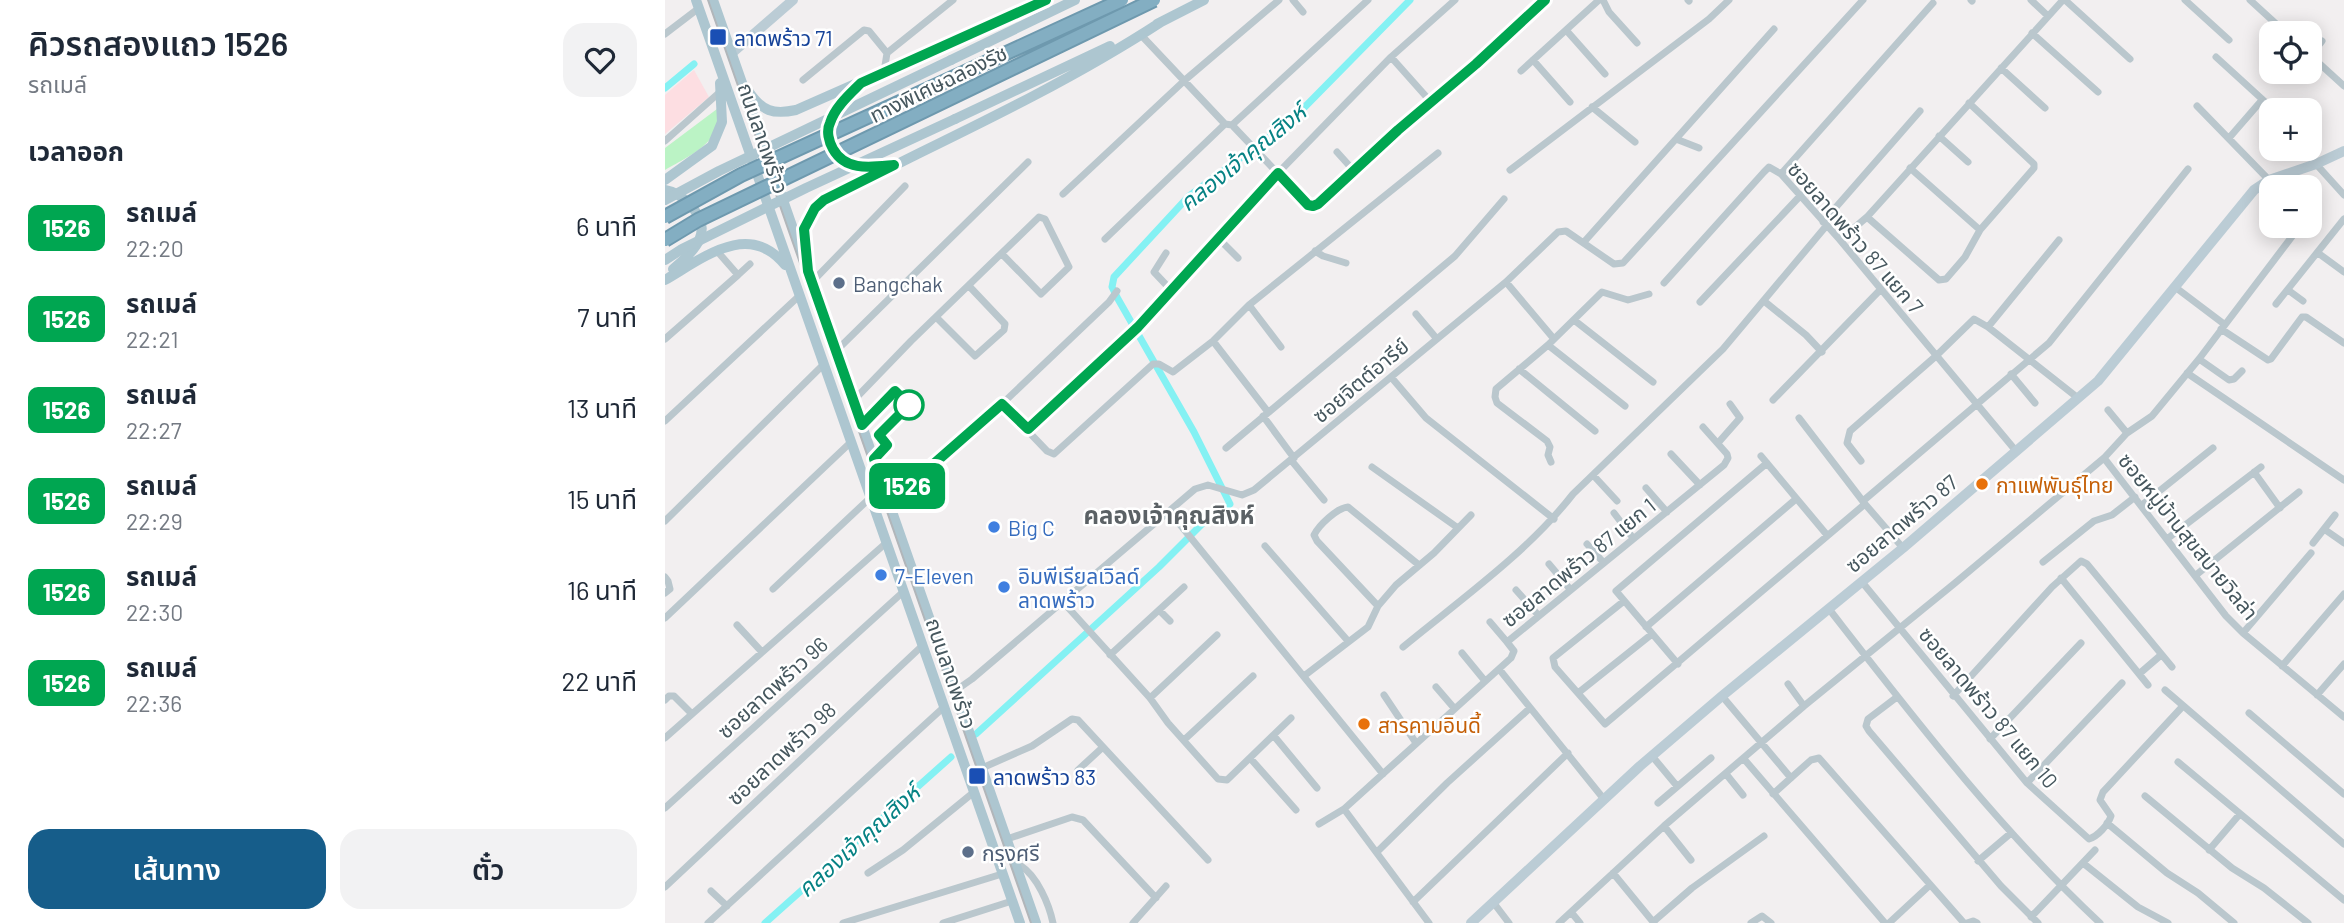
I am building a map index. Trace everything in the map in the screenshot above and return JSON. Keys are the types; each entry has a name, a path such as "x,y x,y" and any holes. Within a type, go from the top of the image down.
{"highway":[{"name":"ทางพิเศษฉลองรัช","path":"665,217 741,175 1122,0"},
{"name":"ทางพิเศษฉลองรัช","path":"665,240 698,220 1154,0"}],"main road":[{"name":"ถนนลาดพร้าว","path":"713,0 1036,923"},
{"path":"738,71 745,87 767,111 774,113 796,110 1046,0"},
{"path":"665,200 719,171 1075,0"},
{"path":"665,260 783,199 1204,0"},
{"name":"ถนนลาดพร้าว","path":"697,4 1020,923"},
{"path":"808,271 804,229 815,208 824,200 1019,103 1161,22"},
{"path":"665,180 712,146 722,122 720,72"},
{"path":"861,83 845,99 830,121 830,144 847,164 869,168 894,165"},
{"path":"757,176 772,170"},
{"path":"665,190 677,193 692,207 701,223 702,235 691,253 665,277"},
{"path":"765,198 780,193"},
{"path":"665,277 717,251 740,243 763,246 777,256 791,272"}],"street":[{"path":"732,53 793,0"},
{"path":"884,72 887,53 953,0"},
{"path":"1063,194 1185,80 1279,0"},
{"path":"1293,0 1303,12"},
{"path":"1105,239 1368,0"},
{"path":"1028,429 1136,329 1278,173 1391,57 1455,0"},
{"path":"1141,35 1311,206 1336,190 1545,0"},
{"path":"1521,71 1601,0 1637,43"},
{"path":"1510,170 1709,19 1730,0"},
{"path":"1775,29 1584,242 1614,264 1622,263 1863,0"},
{"path":"2031,0 2048,16"},
{"path":"1840,240 1867,217 2064,0 2130,59"},
{"path":"2185,0 2229,40"},
{"path":"2250,0 2273,21"},
{"path":"1781,174 1933,3"},
{"path":"665,34 697,4"},
{"path":"803,80 864,30 869,31 887,53"},
{"path":"1566,30 1605,74"},
{"path":"2032,33 2098,92"},
{"path":"1391,57 1431,102"},
{"path":"2215,57 2260,98"},
{"path":"1533,60 1570,102"},
{"path":"2322,66 2344,86"},
{"path":"2001,68 2045,108"},
{"path":"665,141 721,91"},
{"path":"1867,217 1940,280 1943,281 1965,257 1980,230 2035,164 1969,103"},
{"path":"2229,138 2259,103"},
{"path":"2197,106 2264,175"},
{"path":"1592,107 1635,142"},
{"path":"1403,647 1456,606 1554,519 1573,494 1697,375 1764,301 1920,110"},
{"path":"1940,136 1968,162"},
{"path":"1676,138 1699,148"},
{"name":"ซอยลาดพร้าว 87","path":"2284,175 2344,151"},
{"path":"1337,152 1355,172"},
{"path":"1002,404 1047,451 1055,454 1156,364 1173,372 1213,341 1249,305 1438,153"},
{"path":"836,351 1028,162"},
{"path":"2316,164 2344,195"},
{"name":"ซอยลาดพร้าว 87 แยก 7","path":"1664,283 1769,167 1781,174 1801,195 2016,451"},
{"path":"1910,168 1980,230"},
{"path":"1624,601 1553,658 1555,667 1605,724 2049,343 2189,169"},
{"path":"812,282 905,186"},
{"name":"ซอยลาดพร้าว 87","path":"1471,923 1652,756 1903,548 2078,398 2111,366 2248,197 2259,188"},
{"path":"1700,302 1801,195"},
{"path":"1226,448 1464,247 1504,198"},
{"path":"854,400 1039,217 1045,219 1069,265 1041,294 1002,254"},
{"path":"2276,304 2344,219"},
{"name":"ซอยจิตต์อารีย์","path":"955,691 1200,487 1223,489 1242,495 1254,490 1506,282 1559,232 1566,231 1584,242"},
{"path":"1559,923 1664,826 1804,706 2104,458 2127,433 2152,416 2291,238"},
{"path":"1219,239 1238,258"},
{"path":"1988,327 2059,240"},
{"path":"717,251 738,275"},
{"path":"1315,251 1346,263"},
{"path":"1166,253 1154,272 1171,290"},
{"path":"2318,253 2344,272"},
{"path":"665,339 750,264"},
{"path":"1506,282 1551,342 1625,406"},
{"path":"936,317 975,356 1004,330 1005,324 969,286"},
{"path":"2175,287 2222,327 2268,360 2302,317 2306,317 2344,343"},
{"path":"1773,400 1881,289"},
{"path":"2288,290 2303,301"},
{"path":"1551,462 1547,441 1497,402 1496,389 1551,342 1602,292 1628,300 1649,294"},
{"path":"889,503 1002,404 1115,294"},
{"path":"665,421 800,296"},
{"path":"1764,301 1806,335 1822,352"},
{"path":"1249,305 1281,347"},
{"path":"1416,314 1437,339"},
{"path":"1574,320 1653,382"},
{"path":"1860,461 1847,443 1850,430 1936,356 1970,321 1977,320 1988,327 2078,398"},
{"path":"1213,341 1324,500"},
{"path":"2199,359 2229,380 2242,371"},
{"path":"665,521 824,364"},
{"path":"1519,369 1595,431"},
{"path":"2187,373 2344,480"},
{"path":"2011,374 2035,403"},
{"path":"1391,377 1426,418 1554,519"},
{"path":"1703,427 1718,443 1740,418 1730,404"},
{"path":"2108,410 2127,433"},
{"path":"1799,418 1903,548"},
{"path":"665,618 851,442"},
{"name":"ซอยลาดพร้าว 87 แยก 1","path":"1499,669 1514,654 1507,642 1727,461 1727,454 1718,443"},
{"path":"2142,505 2213,448"},
{"path":"1671,454 1699,485"},
{"name":"ซอยหมู่บ้านสุขสบายวิลล่า","path":"2104,458 2226,616 2242,633 2344,717"},
{"path":"1678,664 1616,591 1764,460 1827,535"},
{"path":"1371,467 1458,528"},
{"path":"2167,539 2257,469 2280,508"},
{"path":"1593,475 1617,501"},
{"path":"1646,488 1667,512"},
{"path":"2196,575 2299,492"},
{"path":"2043,562 2094,521 2112,515 2135,497"},
{"path":"773,589 870,498"},
{"path":"1646,627 1796,499"},
{"path":"1378,606 1317,541 1314,536 1317,530 1342,507 1348,507 1419,565"},
{"path":"1169,511 1383,774"},
{"path":"1614,513 1633,538"},
{"path":"1304,676 1369,627 1378,606 1396,585 1471,515"},
{"path":"2313,543 2335,515"},
{"path":"2324,529 2344,543"},
{"path":"665,738 886,543"},
{"path":"1587,544 1603,562"},
{"path":"1265,546 1347,642"},
{"path":"2242,633 2311,553"},
{"path":"1953,696 2061,578 2078,562 2084,561 2172,667"},
{"path":"1549,564 1570,589"},
{"path":"665,577 670,589 665,593"},
{"path":"2061,578 2148,685"},
{"name":"ซอยลาดพร้าว 87 แยก 10","path":"1862,582 2027,783 2089,839 2096,836 2107,823"},
{"path":"1110,655 1184,587"},
{"path":"1516,590 1539,616"},
{"name":"ซอยลาดพร้าว 96","path":"665,808 903,592"},
{"path":"2282,666 2344,594"},
{"path":"1063,602 1150,698 1218,779 1227,780 1291,718"},
{"path":"1829,609 1897,697 2011,833 2100,923"},
{"path":"1159,610 1170,621"},
{"path":"1490,622 1507,642"},
{"path":"737,625 762,652"},
{"path":"1150,698 1217,635"},
{"path":"1578,693 1652,635"},
{"path":"1990,739 2081,643"},
{"name":"ซอยลาดพร้าว 98","path":"665,887 922,646"},
{"path":"1462,653 1485,681"},
{"path":"2139,674 2161,655"},
{"path":"2317,695 2344,664"},
{"path":"1319,824 1344,809 1499,669 1604,798"},
{"path":"1184,740 1253,676"},
{"path":"2027,783 2122,683"},
{"path":"1788,684 1804,706"},
{"path":"1436,687 1454,708"},
{"path":"2165,690 2344,844"},
{"path":"1384,695 1416,743"},
{"path":"665,699 674,696 692,715"},
{"path":"1722,696 1791,778"},
{"path":"1897,697 1868,719 1867,728 1978,861 2038,923"},
{"path":"2183,706 2100,796 2101,803 2111,816 2107,823 2167,873 2198,893 2234,923"},
{"path":"708,923 944,707"},
{"path":"1377,852 1447,783 1531,708"},
{"path":"2249,713 2344,793"},
{"path":"982,768 1032,746 1072,719 1078,720 1208,860"},
{"path":"1273,736 1317,788"},
{"path":"1078,770 1103,747"},
{"path":"1413,902 1567,754"},
{"path":"1652,756 1677,786"},
{"path":"1250,758 1296,810"},
{"path":"1658,803 1711,758"},
{"path":"1773,794 1811,760 1819,758 1966,923 1977,923"},
{"path":"1744,760 1887,923 1930,885"},
{"path":"2178,762 2344,900"},
{"path":"1726,774 1743,795"},
{"path":"867,873 903,850 974,792"},
{"path":"2145,796 2232,868 2264,888 2308,923"},
{"path":"1344,809 1429,923"},
{"path":"2209,850 2239,815"},
{"path":"1007,839 1078,817 1156,898"},
{"path":"1664,826 1692,860"},
{"path":"1978,861 2011,833"},
{"path":"1613,873 1654,923 1692,888 1764,836"},
{"path":"2031,917 2095,850"},
{"path":"2083,863 2137,907 2163,922"},
{"path":"1017,867 1025,868 1035,882 1053,923"},
{"path":"843,923 1002,874"},
{"path":"1133,923 1166,886"},
{"path":"711,891 727,906"},
{"path":"943,923 1012,901"},
{"path":"1493,902 1509,923"},
{"path":"1571,912 1580,923"},
{"path":"1751,923 1762,916 1770,923"}],"shaded area":[{"path":"694,70 709,97 665,134 665,95"}],"green space":[{"path":"717,109 716,130 710,139 703,147 665,170 665,148"}],"waterway":[{"name":"คลองเจ้าคุณสิงห์","path":"976,734 1159,567 1208,518 1230,504 1194,432 1118,299 1112,287 1114,277 1189,196 1292,120 1410,0"},
{"path":"665,88 694,64"},
{"name":"คลองเจ้าคุณสิงห์","path":"765,923 951,757"}],"railway":[{"path":"708,0 1031,923"}],"bus line":[{"name":"1526","path":"1046,0 861,83 845,99 830,121 830,144 847,164 869,168 894,165 824,200 815,208 804,229 808,271 862,425 895,391 909,405 879,435 887,445 874,459 889,503 1002,404 1028,429 1138,327 1278,173 1308,205 1318,204 1545,0"}],"place":[{"name":"ลาดพร้าว 71","path":"718,37"},
{"name":"Bangchak","path":"839,283"},
{"name":"กาแฟพันธ์ุไทย","path":"1982,484"},
{"name":"Big C","path":"994,527"},
{"name":"7-Eleven","path":"881,575"},
{"name":"อิมพีเรียลเวิลด์ ลาดพร้าว","path":"1004,587"},
{"name":"สารคามอินดี้","path":"1364,724"},
{"name":"ลาดพร้าว 83","path":"977,776"},
{"name":"กรุงศรี","path":"968,852"}],"district":[{"name":"คลองเจ้าคุณสิงห์","path":"1169,514"}]}
